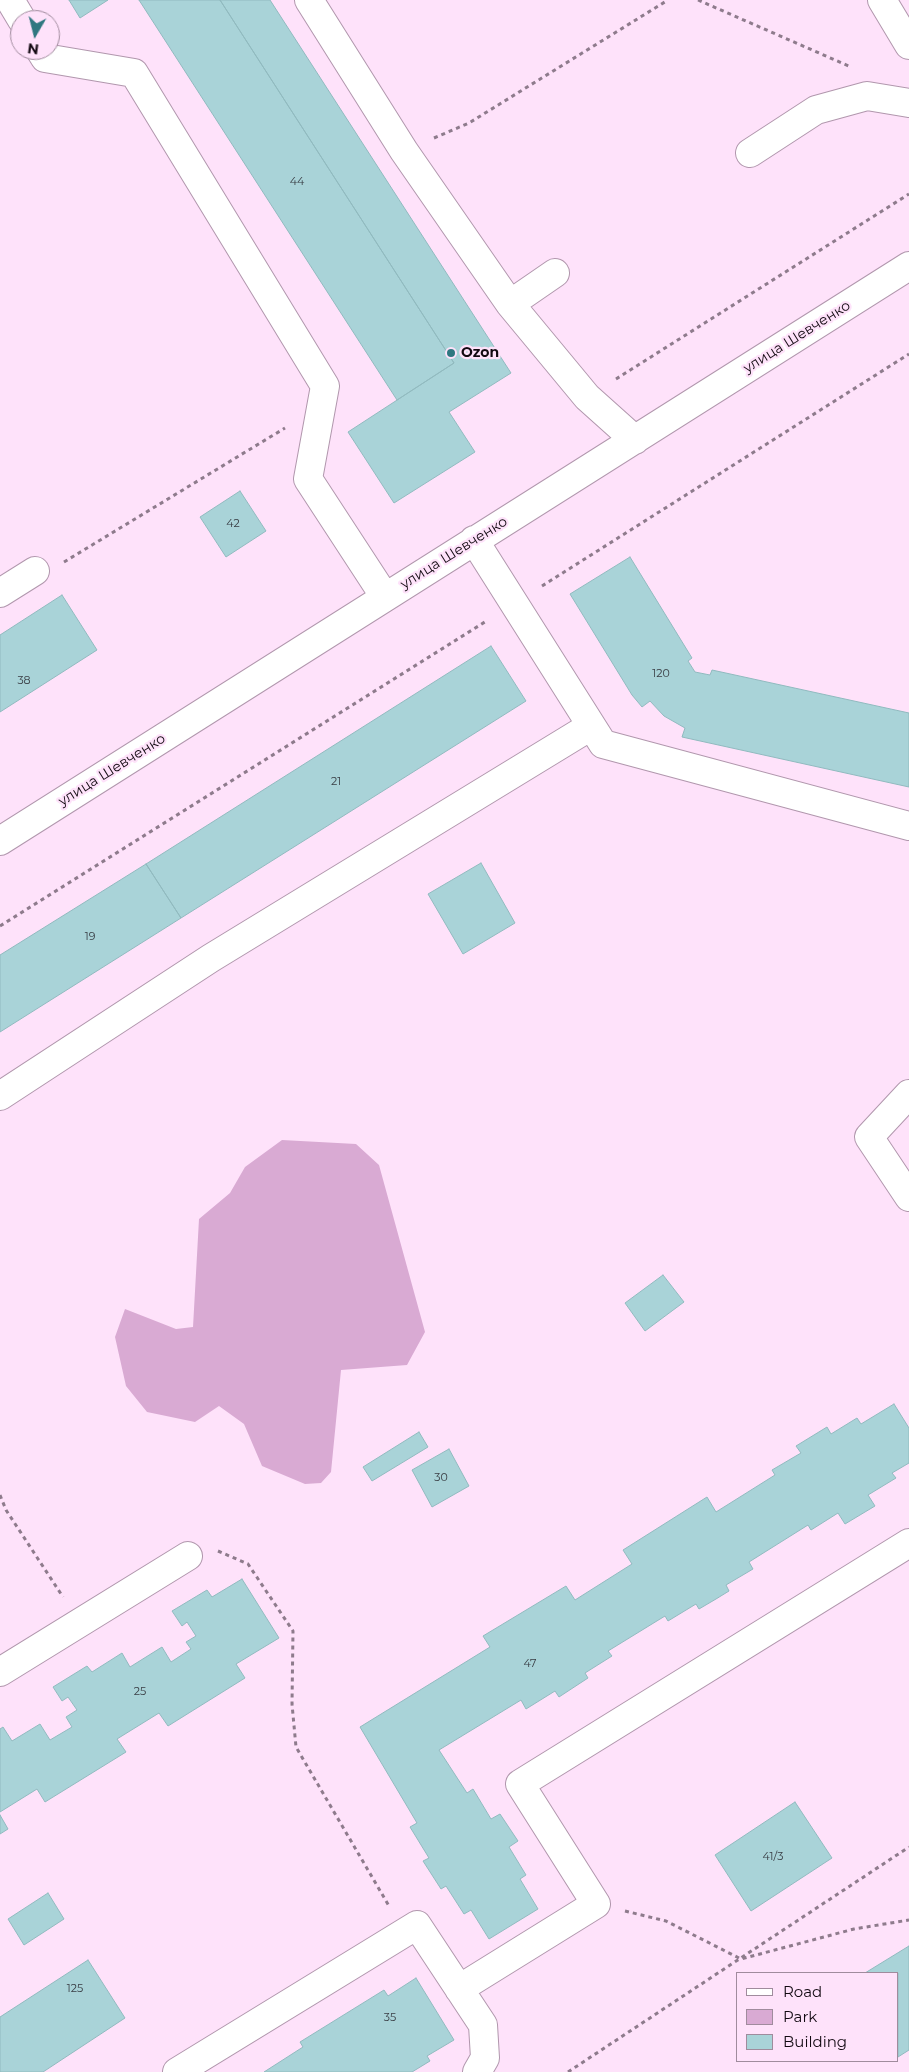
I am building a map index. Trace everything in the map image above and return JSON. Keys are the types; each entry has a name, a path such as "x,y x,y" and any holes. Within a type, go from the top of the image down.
{"street":[{"path":"309,0 404,151 510,304 587,398 635,440"},
{"path":"882,0 909,46"},
{"path":"56,60 134,74 325,386 308,479 385,597"},
{"path":"750,153 816,110 867,96 909,103"},
{"name":"улица Шевченко","path":"0,841 909,266"},
{"path":"510,304 555,273"},
{"path":"474,540 602,744 909,826"},
{"path":"0,594 35,571"},
{"path":"0,1096 211,958 591,726"},
{"path":"909,1094 869,1137 909,1197"},
{"path":"459,1990 596,1904 520,1784 909,1543"},
{"path":"0,1672 188,1556"},
{"path":"177,2072 417,1924 483,2025 485,2058 477,2072"}],"path":[{"path":"404,151 469,124 668,0"},
{"path":"698,0 856,69"},
{"path":"587,398 909,194"},
{"path":"0,926 909,354"},
{"path":"35,571 42,583 65,561 321,405"},
{"path":"0,1495 6,1510 80,1623"},
{"path":"188,1556 211,1548 248,1564 293,1631 292,1704 296,1747 404,1932"},
{"path":"568,2072 909,1847"},
{"path":"596,1904 666,1921 741,1959 854,1929 909,1920"}],"green space":[{"path":"282,1140 356,1144 379,1165 425,1332 407,1365 341,1370 331,1472 321,1483 305,1484 262,1466 244,1424 219,1406 195,1422 147,1412 126,1386 115,1337 125,1309 176,1329 193,1327 199,1219 230,1193 245,1167"}],"building":[{"path":"69,0 108,0 80,18"},
{"path":"139,0 220,0 454,363 397,400"},
{"path":"220,0 270,0 511,373 449,412 475,452 394,503 348,432 454,363"},
{"path":"240,491 266,531 226,557 200,517"},
{"path":"630,557 692,658 688,661 695,672 710,675 712,670 909,713 909,787 682,737 685,728 664,716 650,701 642,707 632,695 570,594"},
{"path":"62,595 97,650 0,712 0,635"},
{"path":"491,646 526,701 181,918 146,864"},
{"path":"481,863 515,923 463,954 428,894"},
{"path":"146,864 181,918 0,1032 0,955"},
{"path":"663,1275 684,1302 645,1331 625,1303"},
{"path":"894,1404 909,1428 909,1463 892,1473 896,1478 868,1495 875,1506 845,1524 838,1513 811,1530 808,1525 749,1562 753,1569 726,1585 729,1591 699,1609 696,1604 668,1621 665,1616 608,1651 612,1656 585,1673 588,1678 559,1697 555,1691 526,1709 521,1700 439,1750 467,1793 473,1789 491,1819 500,1814 518,1841 509,1847 526,1875 520,1879 538,1909 489,1939 471,1910 464,1914 446,1886 441,1889 423,1861 429,1858 410,1827 417,1823 360,1727 490,1647 483,1636 566,1586 575,1600 632,1564 623,1550 707,1497 716,1512 775,1475 772,1470 801,1453 796,1446 827,1427 831,1434 857,1418 861,1424"},
{"path":"419,1432 428,1447 372,1481 363,1467"},
{"path":"449,1449 469,1486 432,1507 412,1470"},
{"path":"242,1579 279,1638 236,1664 245,1678 168,1726 159,1713 117,1739 126,1752 45,1802 37,1789 0,1812 0,1729 3,1727 12,1741 40,1724 50,1740 72,1727 66,1717 77,1710 68,1697 62,1701 53,1687 87,1666 92,1672 122,1653 130,1667 162,1647 171,1662 191,1649 186,1642 196,1636 187,1622 182,1626 172,1611 207,1590 212,1597"},
{"path":"795,1802 832,1858 751,1911 715,1855"},
{"path":"0,1815 8,1829 0,1834"},
{"path":"48,1893 64,1919 24,1945 8,1919"},
{"path":"909,1946 909,2050 899,2056 899,1972 867,1972"},
{"path":"88,1960 125,2018 43,2072 0,2072 0,2017"},
{"path":"416,1978 454,2040 427,2056 430,2061 412,2072 264,2072 303,2047 300,2042 384,1990 388,1996"}],"place":[{"name":"Ozon","path":"451,353"}]}
